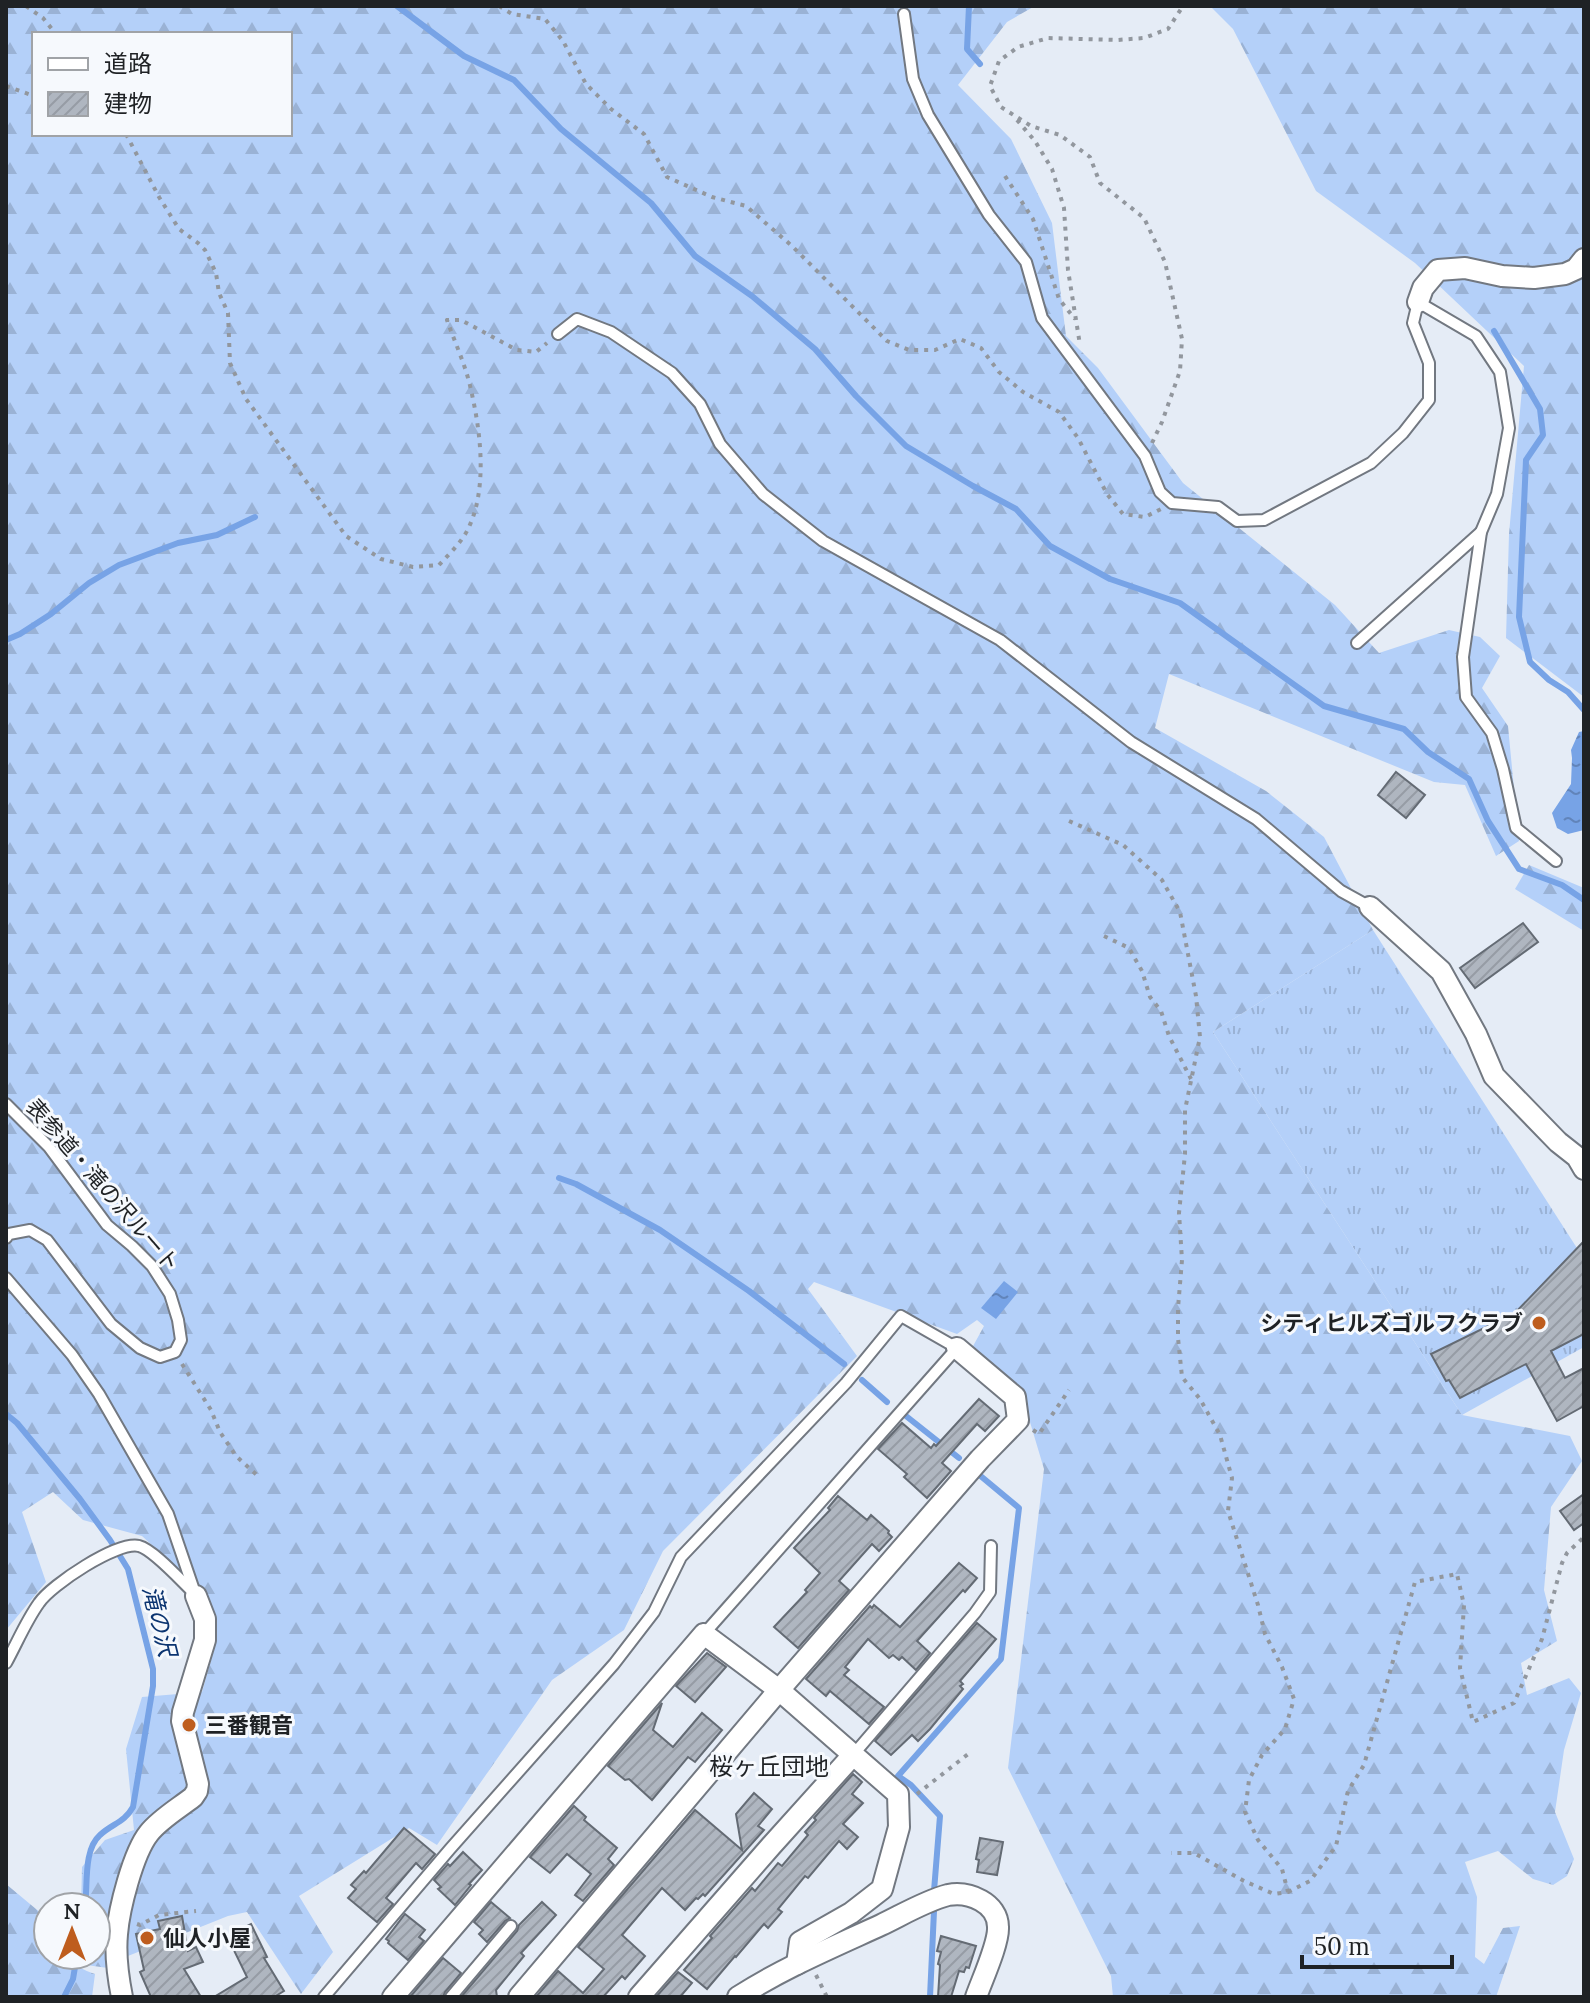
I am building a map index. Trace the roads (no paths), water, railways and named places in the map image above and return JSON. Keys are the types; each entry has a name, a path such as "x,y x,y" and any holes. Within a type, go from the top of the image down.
{"street":[{"path":"1418,302 1423,288 1438,270 1465,268 1502,276 1534,278 1565,274 1576,269 1584,259"},
{"path":"1370,907 1441,971 1476,1034 1494,1076 1558,1142 1577,1157 1584,1169"},
{"path":"519,1997 779,1690 980,1459 1018,1420 1015,1397 957,1348"},
{"path":"122,1997 117,1954 119,1921 131,1873 151,1830 197,1791 198,1784 182,1721 205,1640 205,1619 196,1596"},
{"path":"393,1997 704,1634 779,1690 898,1794 899,1827 882,1889 851,1913 800,1942 797,1964"},
{"path":"639,1997 853,1755"},
{"path":"738,1997 797,1964 949,1895 968,1895 994,1911 998,1928 976,1997"}],"lane":[{"path":"904,14 913,79 928,115 989,215 1026,262 1042,318 1145,456 1160,492 1172,503 1218,507 1237,521 1264,520 1371,463 1403,433 1429,400 1429,363 1413,323 1418,302 1476,336 1500,372 1509,428 1497,494 1481,532 1463,657 1466,697 1492,733 1516,828 1556,861"},
{"path":"558,334 577,319 611,332 672,373 700,404 720,444 763,494 823,541 1000,640 1131,742 1256,819 1341,891 1370,907"},
{"path":"1357,643 1481,532"},
{"name":"表参道・滝の沢ルート","path":"6,1104 49,1147 107,1225 152,1266 170,1294 178,1320 181,1340 175,1352 160,1357 140,1348 111,1324 47,1240 30,1230 9,1234 6,1238"},
{"path":"6,1278 72,1355 99,1394 168,1514 196,1596"},
{"path":"324,1997 614,1664 654,1612 681,1557 846,1383 901,1316 957,1348 704,1634"},
{"path":"6,1663 39,1602 51,1588 109,1553 123,1548 136,1545 148,1550 196,1596"},
{"path":"853,1755 990,1592 991,1546"},
{"path":"451,1997 511,1926"}],"water":[{"path":"1584,731 1584,830 1568,834 1557,828 1552,813 1571,784 1571,750 1579,732"},
{"path":"1004,1281 1018,1292 996,1319 981,1308"}],"waterway":[{"path":"397,6 464,56 514,80 561,129 651,203 695,256 752,296 815,349 906,446 1016,509 1050,546 1110,579 1180,603 1324,706 1404,729 1428,752 1469,779 1488,821 1519,869 1562,885 1584,900"},
{"path":"969,6 967,49 980,64"},
{"path":"1494,331 1540,409 1543,435 1526,460 1519,617 1530,662 1568,692 1584,710"},
{"path":"6,640 51,614 89,583 119,565 178,543 217,535 255,517"},
{"path":"559,1178 576,1184 660,1230 749,1291 844,1364"},
{"path":"862,1380 887,1402"},
{"name":"滝の沢","path":"6,1414 80,1499 128,1569 153,1669 153,1686 133,1807 95,1841 89,1859 86,1891"},
{"path":"906,1416 959,1458"},
{"path":"934,1891 940,1816 911,1785 898,1776 1001,1659 1019,1508 977,1473"},
{"path":"930,1997 934,1911"},
{"name":"滝の沢","path":"64,1997 74,1971"}],"place":[{"name":"シティヒルズゴルフクラブ","path":"1539,1323"},
{"name":"三番観音","path":"189,1725"},
{"name":"仙人小屋","path":"147,1938"}],"district":[{"name":"桜ヶ丘団地","path":"769,1767"}]}
